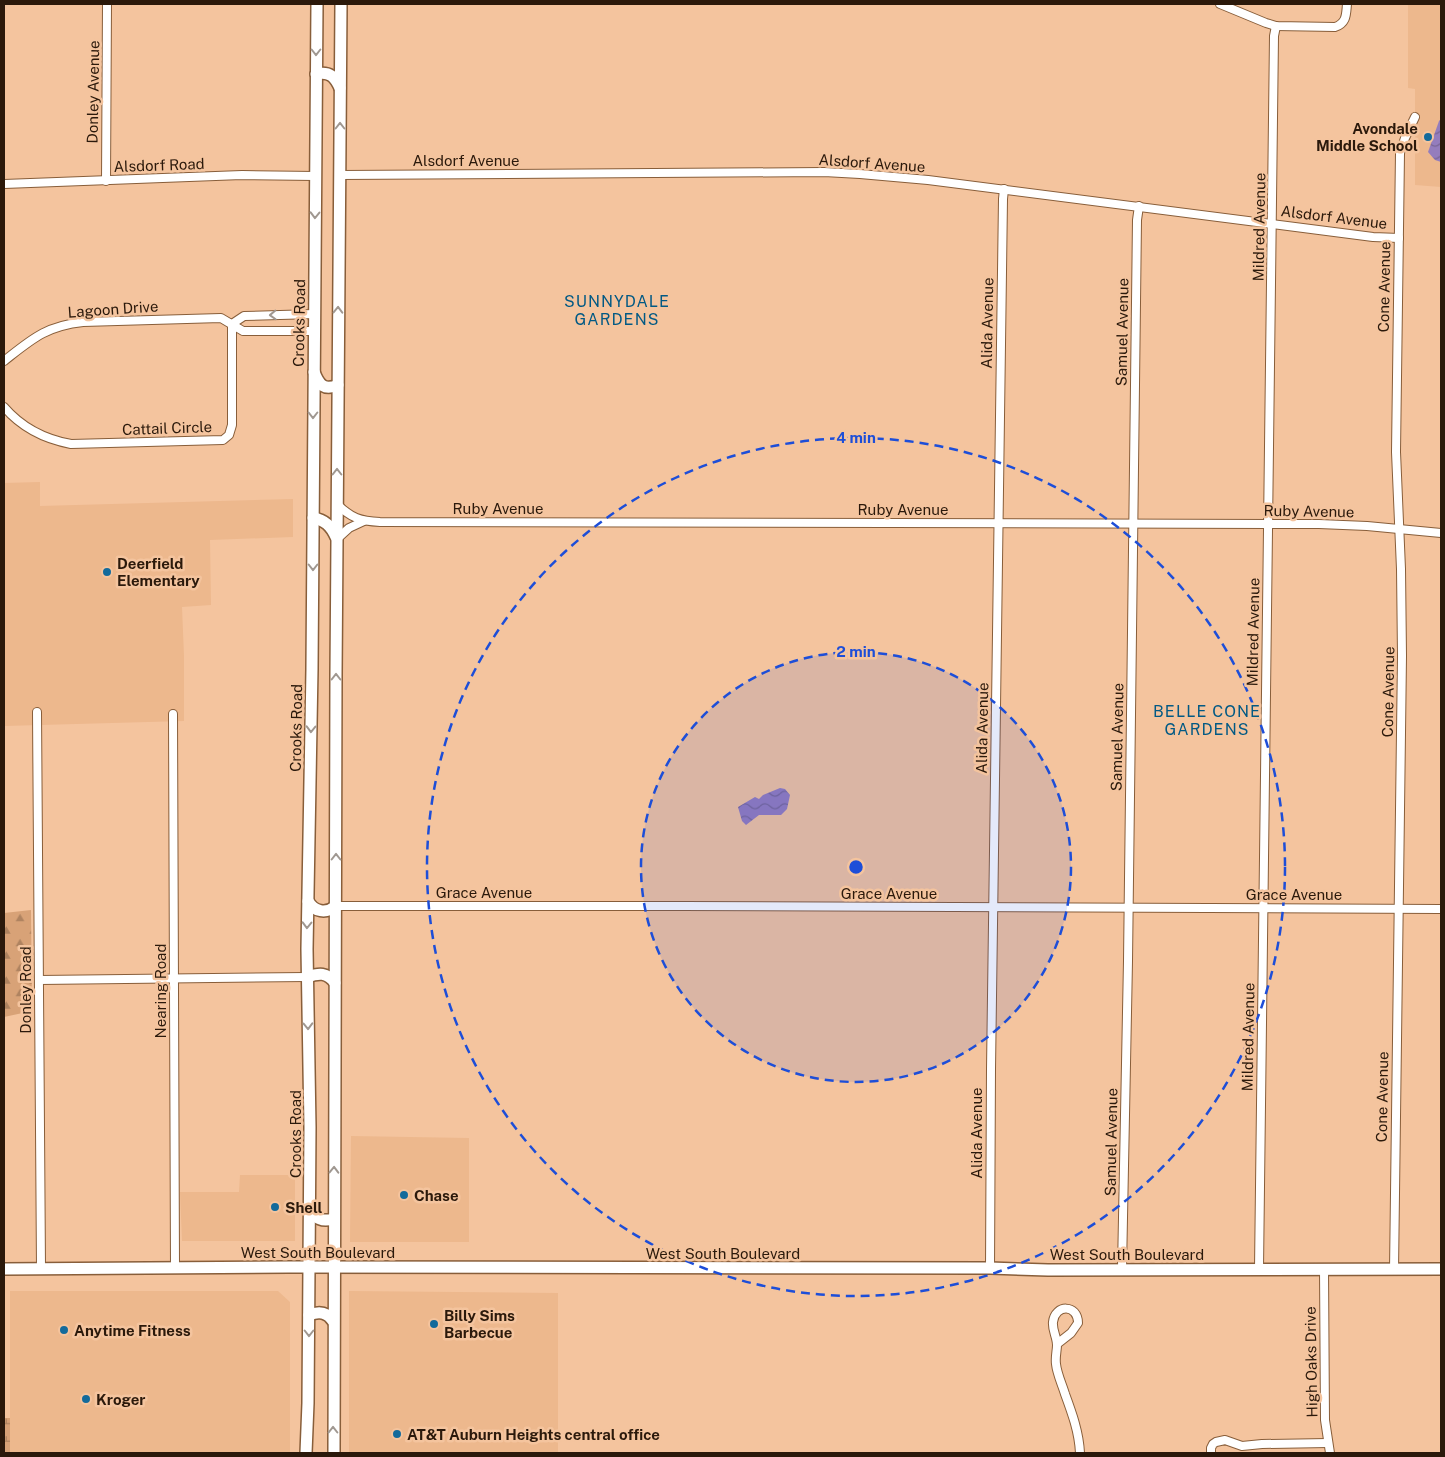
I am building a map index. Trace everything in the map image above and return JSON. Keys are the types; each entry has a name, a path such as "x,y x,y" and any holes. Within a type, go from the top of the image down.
{"main road":[{"name":"Crooks Road","path":"306,1453 310,1210 307,977 312,669 317,4"},
{"path":"334,1453 333,1219 341,4"},
{"path":"316,74 330,74 335,78 340,88"},
{"path":"314,371 318,382 322,386 327,388 338,385"},
{"path":"313,518 320,519 329,525 337,539"},
{"path":"308,902 315,909 321,911 331,910 336,906"},
{"path":"307,977 316,974 326,974 335,983"},
{"path":"310,1210 318,1219 333,1219"},
{"name":"West South Boulevard","path":"4,1269 333,1267 1441,1270"},
{"path":"309,1315 320,1312 330,1316 333,1321"}],"street":[{"name":"Donley Avenue","path":"106,181 107,4"},
{"path":"1220,4 1276,26 1335,27 1343,23 1346,16 1346,4"},
{"name":"Mildred Avenue","path":"1259,1269 1274,36 1276,26"},
{"name":"Cone Avenue","path":"1394,1270 1402,638 1400,529 1396,452 1400,153 1415,117"},
{"name":"Alsdorf Avenue","path":"340,175 824,172 904,177 1374,237 1399,238"},
{"name":"Alsdorf Road","path":"4,184 242,175 316,176"},
{"name":"Alida Avenue","path":"990,1268 993,908 1004,189"},
{"name":"Samuel Avenue","path":"1122,1269 1125,1180 1137,220 1139,206"},
{"path":"232,324 244,316 315,314"},
{"name":"Lagoon Drive","path":"4,361 49,329 73,323 93,321 221,318 244,332 314,331"},
{"name":"Cattail Circle","path":"4,407 16,420 31,431 52,440 71,444 223,440 229,435 232,425 232,324"},
{"name":"Ruby Avenue","path":"337,504 349,515 365,521 1268,524 1367,526 1441,532"},
{"name":"Ruby Avenue","path":"337,539 349,528 365,521"},
{"name":"Donley Road","path":"37,712 41,1268"},
{"name":"Nearing Road","path":"173,714 175,1267"},
{"name":"Grace Avenue","path":"336,906 1441,909"},
{"path":"39,980 307,977"},
{"name":"High Oaks Drive","path":"1324,1270 1325,1407 1330,1453"},
{"path":"1057,1344 1071,1333 1078,1323 1077,1316 1072,1310 1064,1308 1061,1310 1055,1315 1053,1323 1057,1344 1056,1364 1058,1374 1076,1425 1080,1453"},
{"path":"1211,1453 1213,1444 1221,1440 1225,1440 1240,1450 1262,1444 1328,1443"}],"shaded area":[{"name":"Avondale Middle School","path":"1408,4 1441,4 1441,187 1415,185 1415,89 1408,88"},
{"name":"Deerfield Elementary","path":"40,482 40,506 293,499 293,537 210,540 211,605 182,607 184,721 4,726 4,483"},
{"path":"351,1136 469,1138 469,1242 350,1242"},
{"path":"240,1175 295,1175 295,1241 182,1241 180,1192 239,1192"},
{"path":"10,1291 278,1291 290,1302 290,1453 10,1453"},
{"path":"349,1291 558,1293 558,1453 349,1453"}],"green space":[{"path":"31,910 32,1011 4,1017 4,913"},
{"path":"4,1418 10,1418 10,1453 4,1453"}],"water":[{"path":"1441,119 1441,162 1435,160 1428,152"},
{"path":"780,788 785,789 790,795 787,809 781,815 759,815 746,825 742,821 738,807 755,797 759,799 763,795"}],"place":[{"name":"Avondale Middle School","path":"1428,137"},
{"name":"Deerfield Elementary","path":"107,572"},
{"name":"Chase","path":"404,1195"},
{"name":"Shell","path":"275,1207"},
{"name":"Billy Sims Barbecue","path":"434,1324"},
{"name":"Anytime Fitness","path":"64,1330"},
{"name":"Kroger","path":"86,1399"},
{"name":"AT&T Auburn Heights central office","path":"397,1434"}],"district":[{"name":"SUNNYDALE GARDENS","path":"617,310"},
{"name":"BELLE CONE GARDENS","path":"1207,720"}]}
